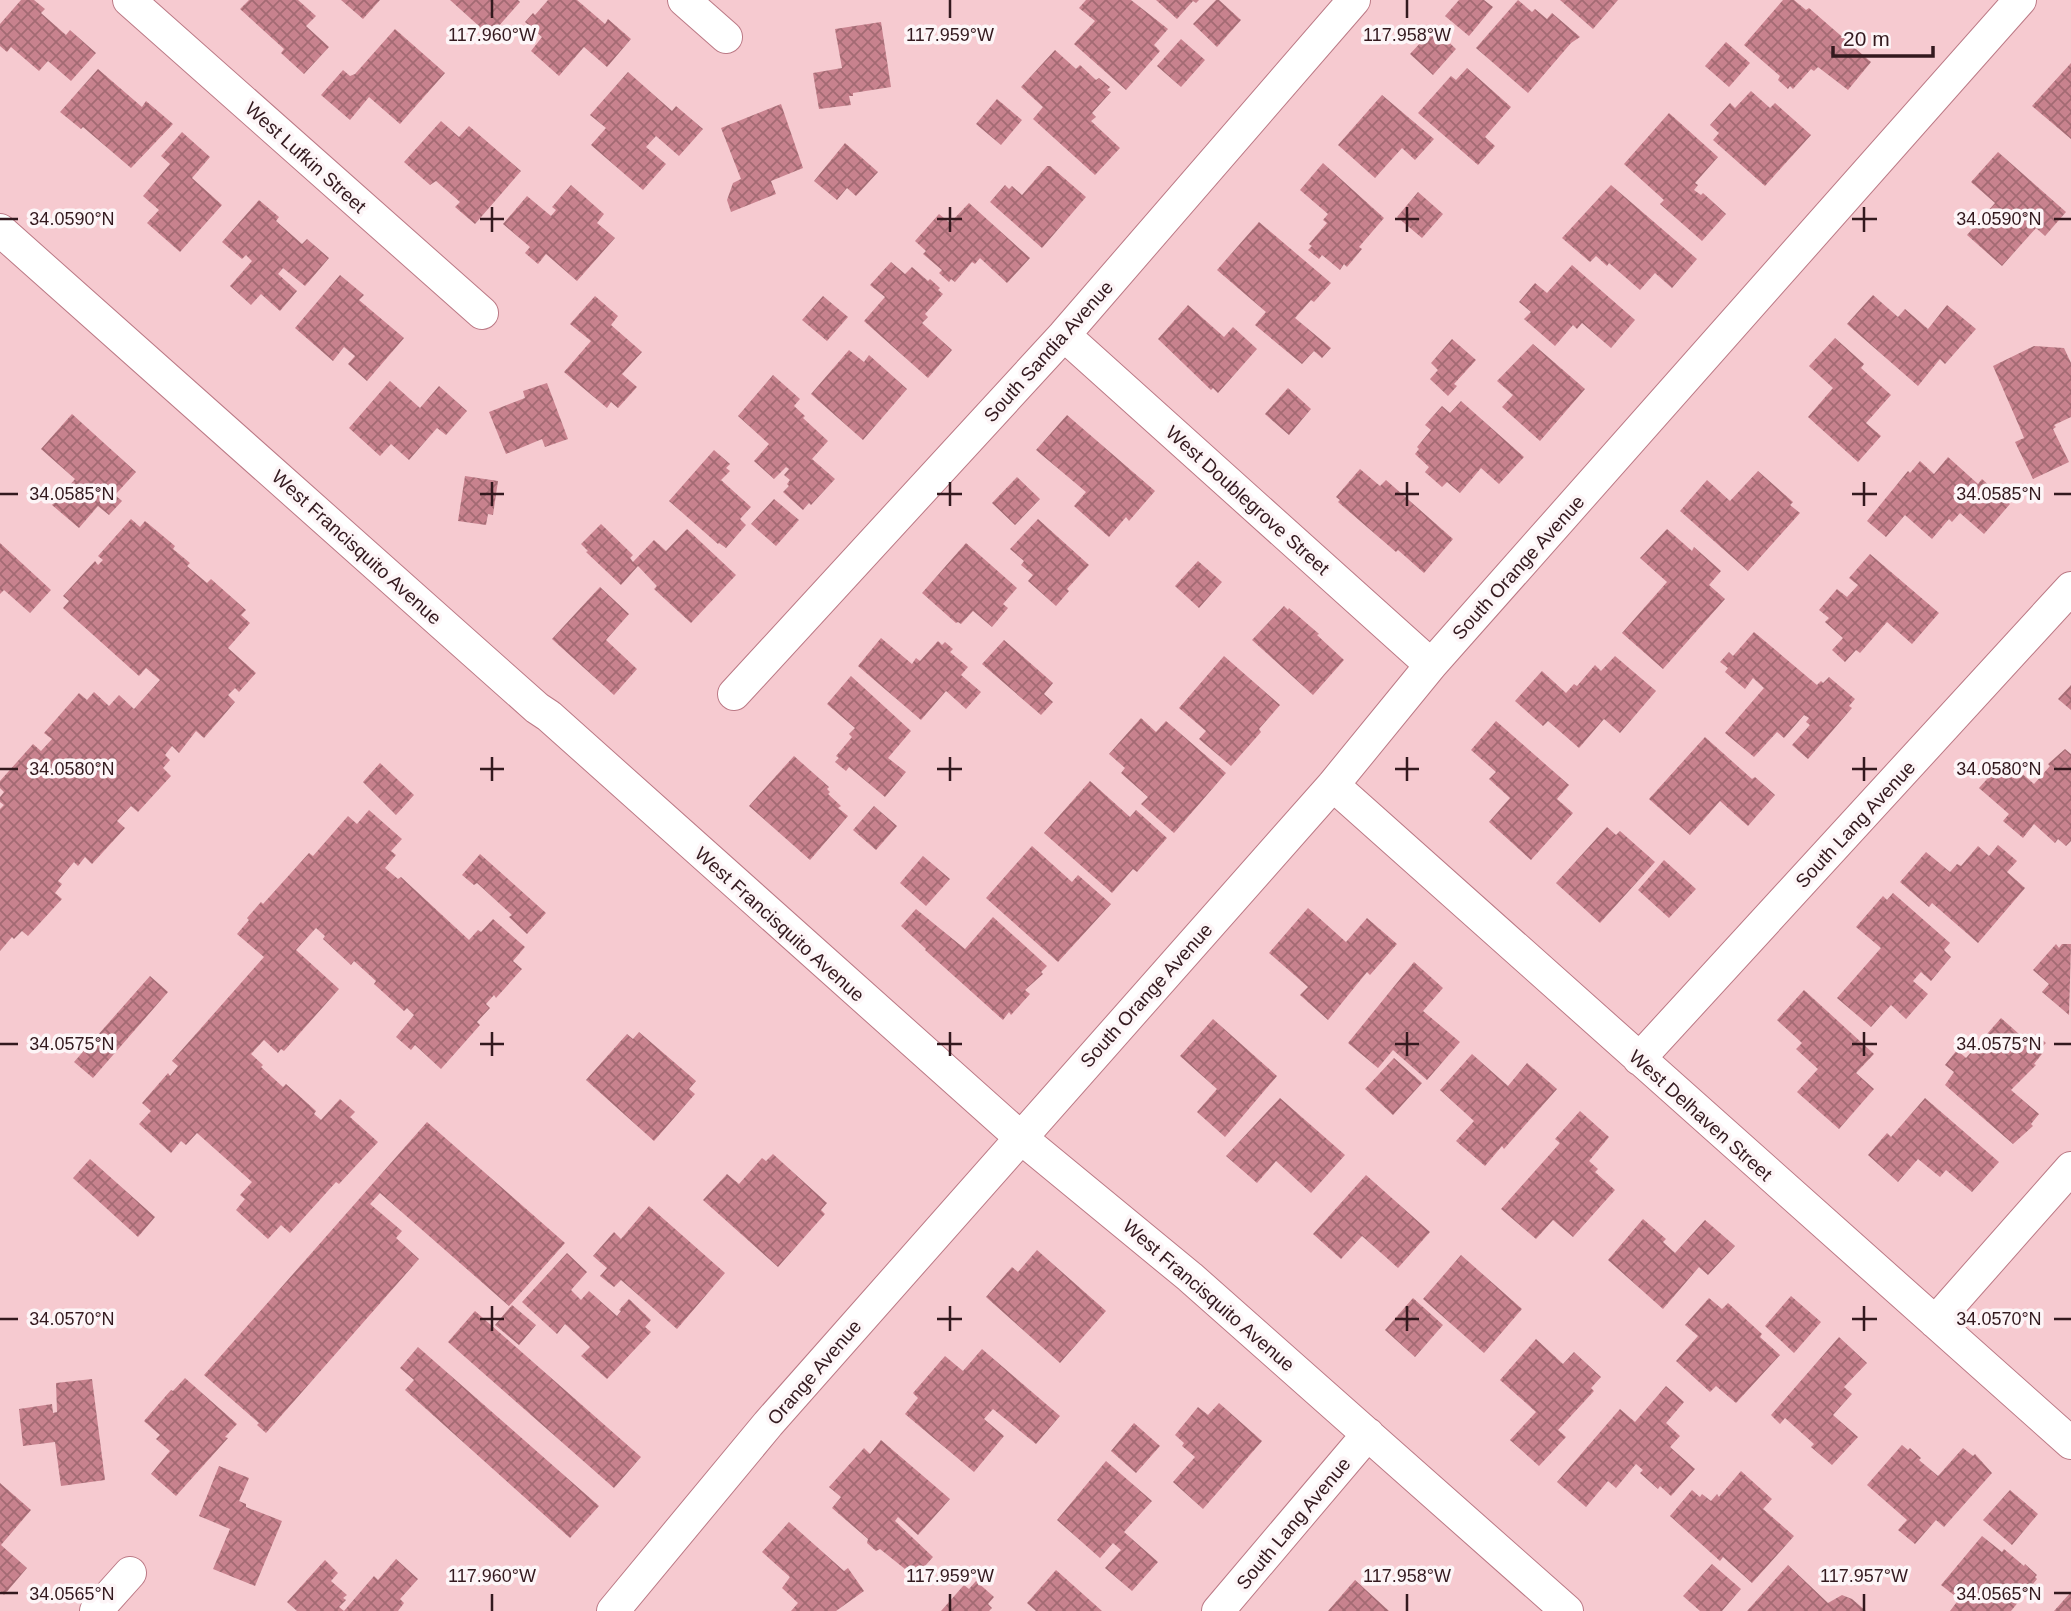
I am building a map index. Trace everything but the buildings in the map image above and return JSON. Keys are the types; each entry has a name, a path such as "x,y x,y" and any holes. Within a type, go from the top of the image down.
{"street":[{"name":"West Lufkin Street","path":"129,0 482,313"},
{"path":"684,0 726,37"},
{"name":"South Sandia Avenue","path":"734,694 1064,335 1354,0"},
{"name":"South Orange Avenue","path":"1020,1137 1333,785 1431,665 2020,0"},
{"name":"West Francisquito Avenue","path":"0,230 1020,1137 1190,1277 1567,1611"},
{"name":"West Doublegrove Street","path":"1064,335 1431,665"},
{"name":"South Lang Avenue","path":"1639,1059 2071,588"},
{"name":"West Delhaven Street","path":"1333,785 2071,1443"},
{"name":"Orange Avenue","path":"613,1611 768,1424 1020,1137"},
{"path":"1935,1322 2071,1168"},
{"name":"South Lang Avenue","path":"1218,1611 1368,1434"},
{"path":"96,1611 130,1573"}]}
